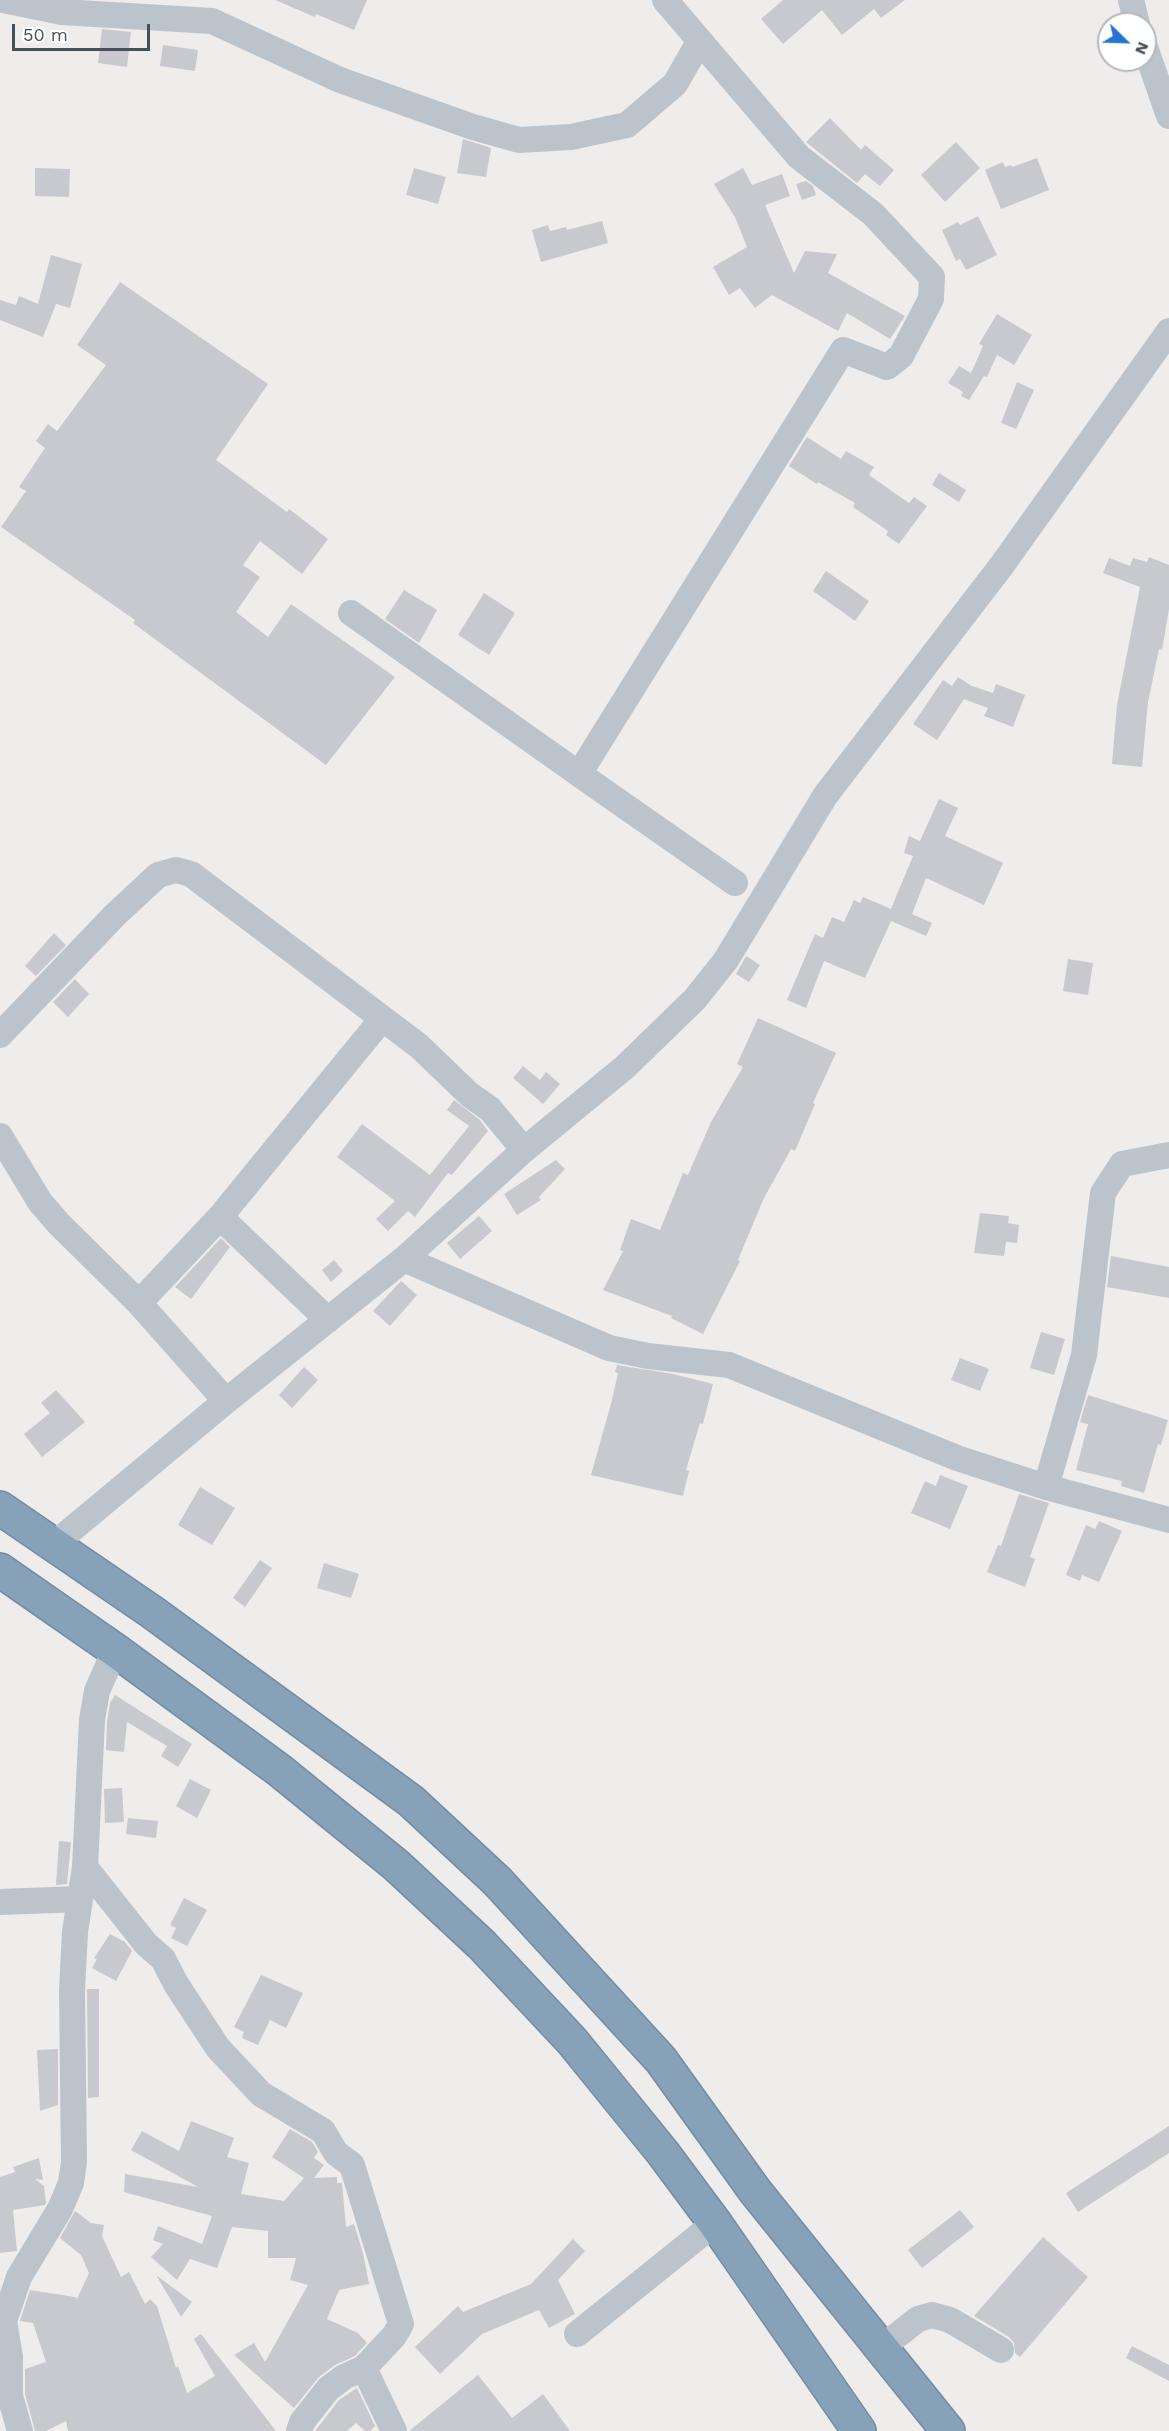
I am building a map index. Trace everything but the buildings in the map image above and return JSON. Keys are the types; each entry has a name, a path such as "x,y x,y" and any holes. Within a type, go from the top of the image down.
{"highway":[{"path":"0,1508 152,1612 411,1801 497,1881 661,2060 755,2190 948,2431"},
{"path":"0,1570 115,1650 279,1770 396,1865 482,1945 572,2041 663,2152 859,2431"}],"street":[{"path":"3,0 62,12 212,21 340,80 473,127 519,140 571,137 627,125 675,84 699,42"},
{"path":"579,774 843,350 887,367 901,356 931,299 932,277 873,214 799,157 665,0"},
{"path":"1154,72 1169,116"},
{"path":"53,1545 225,1401 404,1258 524,1150 625,1067 695,999 720,968 825,795 1002,565 1169,331"},
{"path":"351,613 735,883"},
{"path":"0,1035 115,915 158,875 176,870 191,874 419,1046 470,1095 490,1109 524,1150"},
{"path":"139,1303 220,1216 382,1019"},
{"path":"0,1136 40,1202 139,1303 225,1401"},
{"path":"1046,1488 1083,1355 1103,1193 1122,1164 1159,1155 1169,1155"},
{"path":"220,1216 328,1320"},
{"path":"404,1258 609,1348 648,1356 729,1365 957,1458 1046,1488 1169,1520"},
{"path":"20,2431 10,2396 10,2357 4,2321 19,2277 60,2209 70,2183 74,2162 72,1990 75,1932 86,1867 92,1720 97,1690 115,1650"},
{"path":"86,1867 146,1944 163,1959 176,1984 218,2048 261,2094 323,2131 336,2153 352,2165 401,2324 394,2336 364,2368 344,2377 328,2389 302,2422 298,2431"},
{"path":"0,1902 80,1899"},
{"path":"578,2334 715,2223"},
{"path":"881,2348 918,2319 932,2315 950,2320 1001,2350"},
{"path":"364,2368 394,2431"}]}
